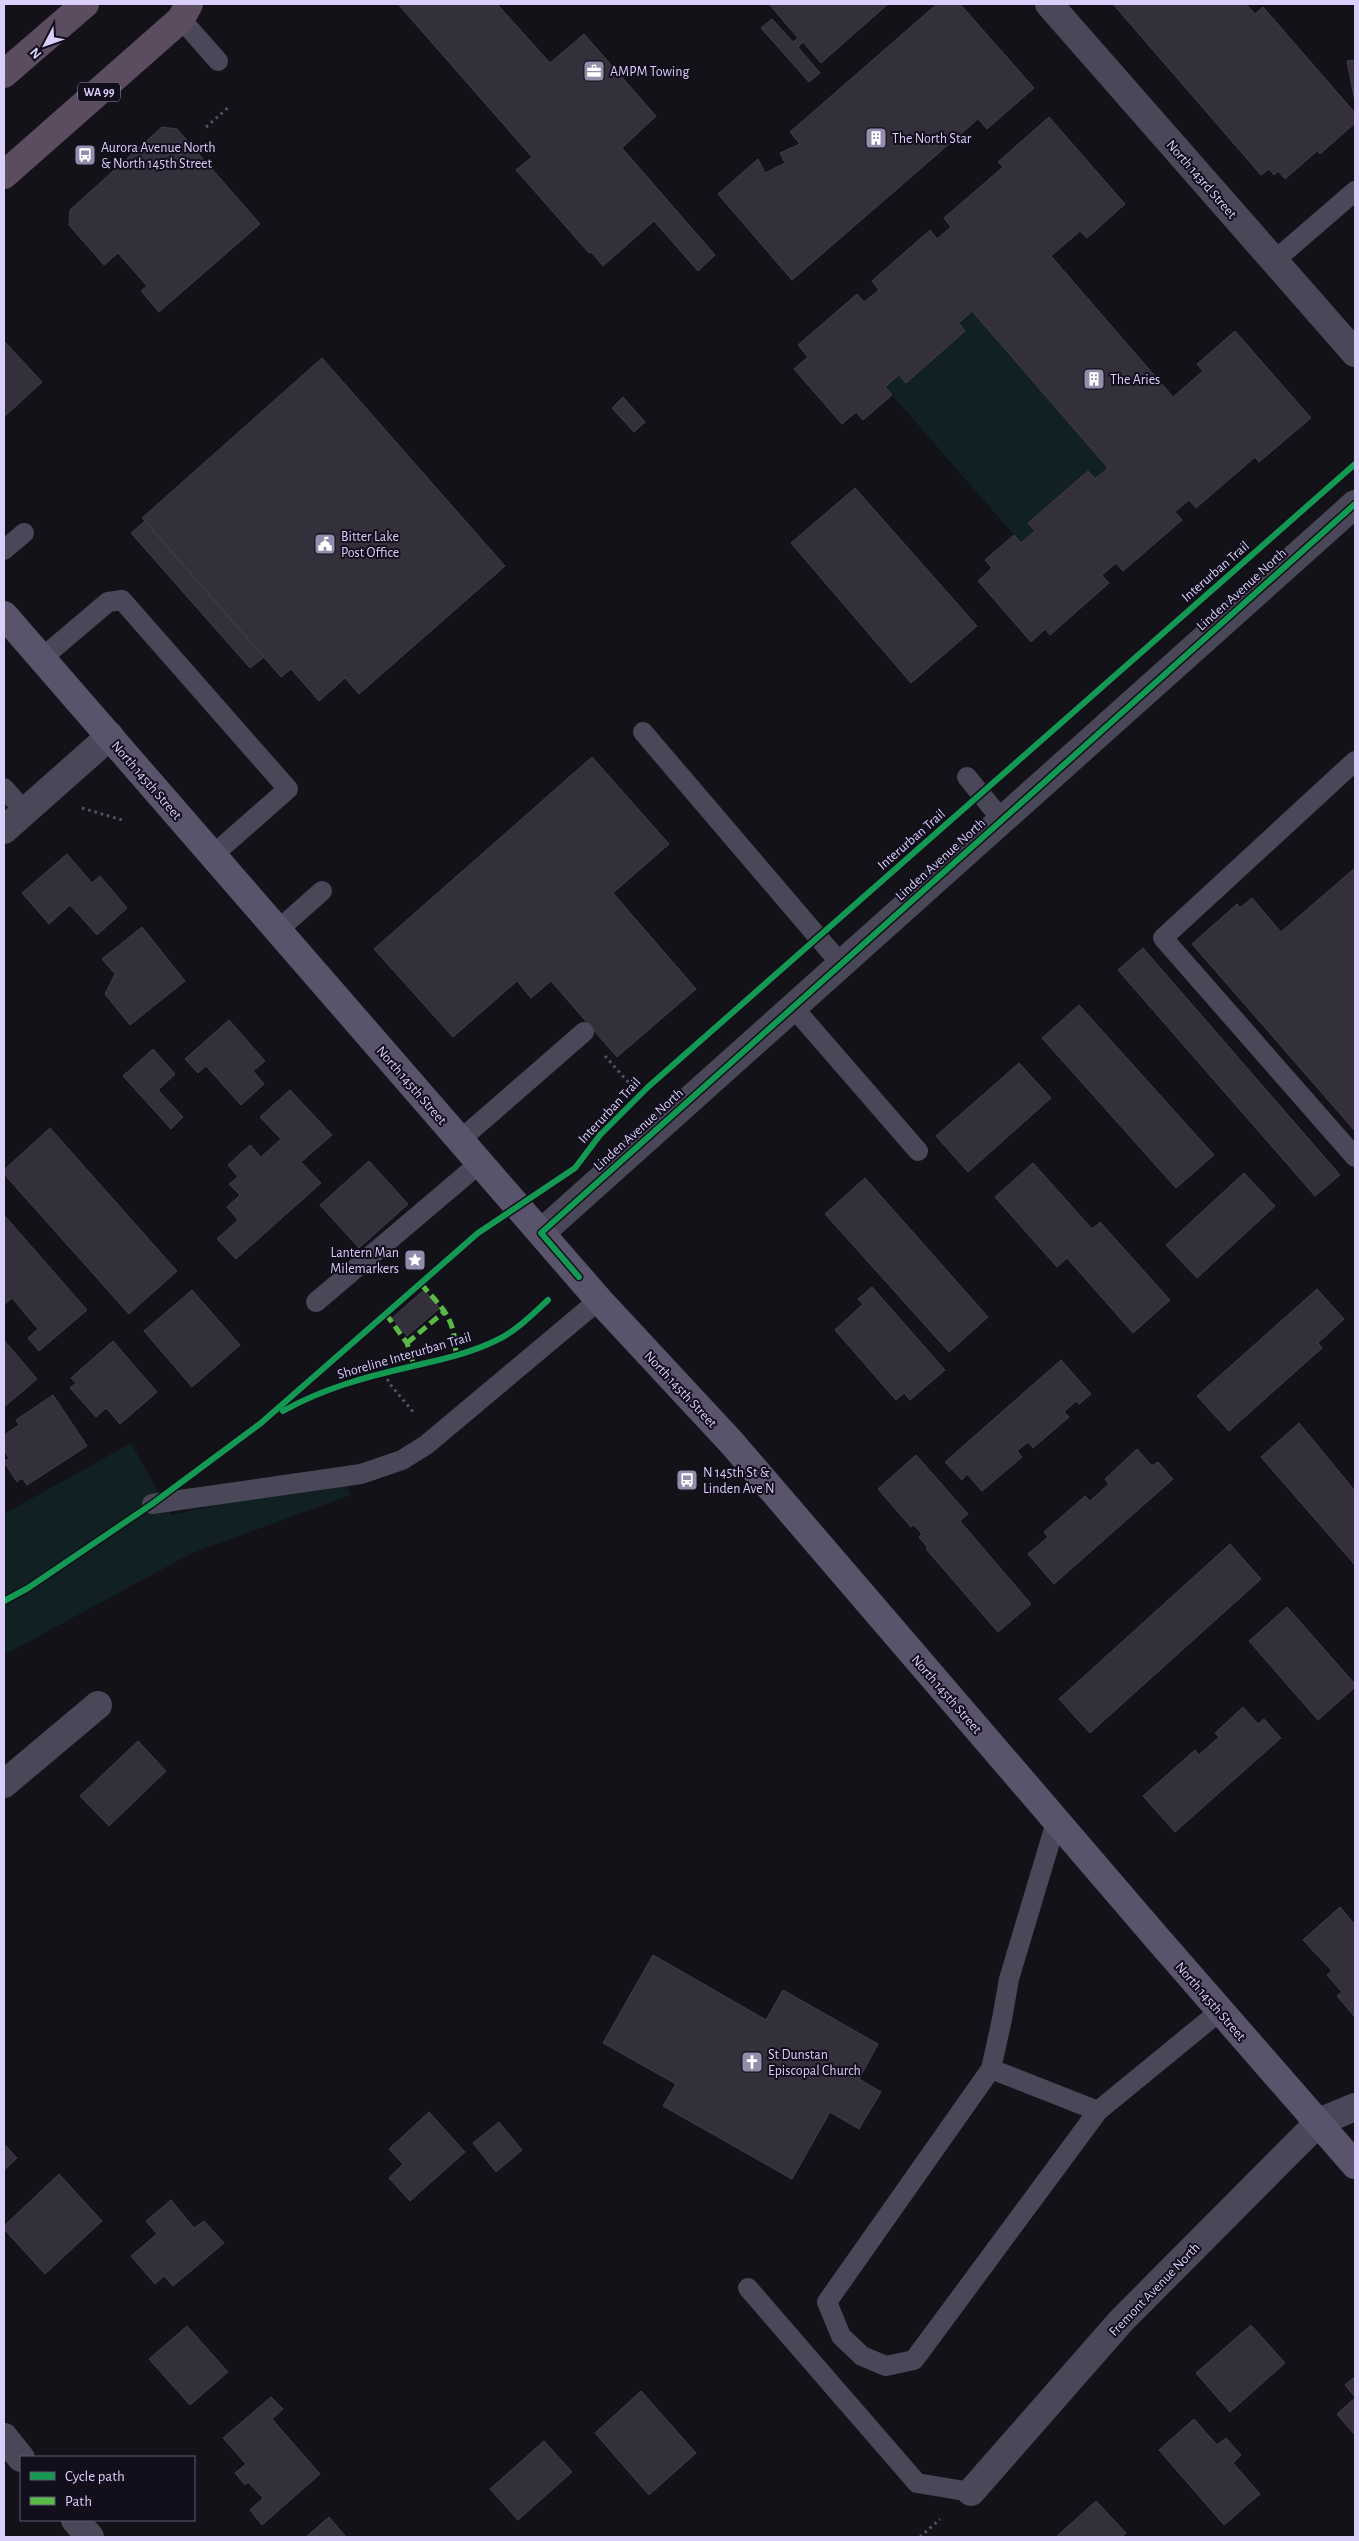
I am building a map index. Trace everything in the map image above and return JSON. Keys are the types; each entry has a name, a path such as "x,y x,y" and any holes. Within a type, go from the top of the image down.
{"highway":[{"path":"4,74 84,4"},
{"name":"WA 99","path":"4,175 185,11"}],"main road":[{"name":"North 145th Street","path":"4,615 599,1300 731,1442 1056,1822 1355,2164"}],"street":[{"name":"North 143rd Street","path":"1050,4 1355,353"},
{"name":"Linden Avenue North","path":"541,1234 1355,504"},
{"path":"4,830 110,736"},
{"path":"4,1784 98,1705"},
{"name":"Fremont Avenue North","path":"971,2492 1121,2321 1319,2122 1355,2107"},
{"path":"4,2437 20,2457"},
{"path":"76,2521 90,2537"}],"lane":[{"path":"185,11 218,61"},
{"path":"1274,262 1355,191"},
{"path":"4,550 24,533"},
{"path":"42,658 108,602 122,600 288,789 213,855"},
{"path":"643,732 841,964"},
{"path":"1355,761 1163,938 1355,1157"},
{"path":"967,778 1002,820"},
{"path":"4,788 25,812"},
{"path":"278,930 322,891"},
{"path":"794,1007 918,1151"},
{"path":"460,1140 584,1032"},
{"path":"316,1302 480,1163"},
{"path":"152,1504 361,1474 402,1460 426,1445 599,1300"},
{"path":"1056,1822 1008,1979 1002,2019 990,2069 827,2302 841,2336 862,2356 886,2366 914,2360 1098,2111 1220,2011"},
{"path":"990,2069 1098,2111"},
{"path":"748,2288 917,2483 971,2492"}],"path":[{"path":"206,127 230,106"},
{"path":"584,1032 629,1083"},
{"path":"385,1373 389,1382 416,1415"}],"shaded area":[{"path":"972,311 1108,468 1095,479 1087,471 1028,523 1035,531 1021,543 885,387 899,375 906,382 965,331 959,323"},
{"path":"131,1443 171,1515 342,1478 351,1495 192,1553 4,1655 4,1514"}],"building":[{"path":"398,4 497,4 550,63 584,34 656,116 622,148 715,255 698,271 654,221 603,266 591,252 589,253 516,170 532,157"},
{"path":"769,4 888,4 821,63 803,42 798,47 820,73 809,82 761,28 772,19 793,42 798,38"},
{"name":"The North Star","path":"937,4 960,4 1034,88 987,129 978,119 792,280 718,194 758,159 765,173 785,163 780,153 800,144 790,132"},
{"path":"1113,4 1246,4 1255,14 1263,7 1355,113 1355,123 1320,154 1317,151 1285,179 1278,171 1274,175 1269,169 1261,175"},
{"path":"1355,60 1355,102 1347,61"},
{"name":"The Aries","path":"1049,117 1125,204 1087,238 1080,231 1051,256 1173,397 1203,371 1197,364 1235,331 1311,418 1259,462 1255,457 1196,508 1189,500 1175,512 1182,520 1123,571 1116,563 1102,575 1109,583 1050,635 1045,629 1031,642 978,581 992,568 985,560 1014,535 1021,543 1035,531 1028,523 1088,471 1095,479 1108,468 972,311 959,323 965,331 906,383 899,375 885,387 892,395 863,420 856,412 842,424 794,369 808,357 798,345 857,294 864,302 879,290 872,281 930,230 937,239 951,227 944,218 1003,167 998,162"},
{"path":"162,127 177,129 260,224 159,312 141,291 147,286 118,253 104,265 69,225 70,210"},
{"path":"4,341 42,382 4,417"},
{"name":"Bitter Lake Post Office","path":"322,358 505,566 359,694 345,678 319,701 291,669 281,677 142,518"},
{"path":"623,397 645,422 634,432 612,408"},
{"path":"855,488 977,626 911,683 791,543"},
{"path":"145,521 264,657 250,668 131,533"},
{"path":"592,757 669,844 613,893 696,989 617,1057 551,981 531,998 517,981 453,1037 374,949"},
{"path":"67,854 92,883 100,876 127,908 97,935 70,905 49,924 22,893"},
{"path":"1355,868 1355,1131 1192,944 1237,904 1240,908 1252,898 1281,932"},
{"path":"142,927 185,981 130,1025 105,994 115,974 102,959"},
{"path":"1143,948 1340,1175 1315,1196 1118,970"},
{"path":"1079,1005 1214,1155 1176,1188 1042,1038"},
{"path":"229,1020 265,1061 253,1071 264,1084 241,1105 206,1066 198,1073 185,1059"},
{"path":"153,1049 175,1074 158,1090 183,1117 171,1129 123,1076"},
{"path":"1019,1063 1051,1098 968,1172 936,1136"},
{"path":"290,1090 332,1135 301,1162 321,1183 236,1259 217,1239 238,1220 227,1207 240,1195 229,1184 238,1177 228,1165 250,1145 261,1157 281,1139 260,1117"},
{"path":"50,1128 177,1271 129,1314 4,1174 4,1170"},
{"path":"369,1161 408,1204 359,1248 320,1205"},
{"path":"1033,1163 1092,1229 1100,1222 1170,1300 1133,1333 1067,1258 1057,1267 995,1197"},
{"path":"1244,1173 1275,1206 1197,1278 1166,1245"},
{"path":"865,1178 988,1317 949,1352 825,1214"},
{"path":"4,1215 87,1310 39,1351 28,1338 38,1329 12,1298 4,1305"},
{"path":"872,1287 945,1370 910,1400 904,1393 896,1400 835,1330 863,1304 858,1299"},
{"path":"1317,1289 1344,1319 1318,1343 1322,1348 1229,1431 1197,1396"},
{"path":"192,1290 240,1345 192,1387 144,1331"},
{"path":"424,1290 440,1308 407,1336 392,1318"},
{"path":"4,1340 37,1379 4,1407"},
{"path":"113,1341 157,1392 120,1424 106,1408 96,1417 70,1388 76,1383 71,1378"},
{"path":"1061,1360 1091,1394 1079,1404 1076,1401 1064,1412 1069,1417 1033,1448 1028,1442 1017,1451 1022,1457 982,1491 967,1474 962,1480 945,1462"},
{"path":"53,1395 87,1446 27,1485 22,1478 17,1482 4,1462 9,1458 4,1450 4,1435 19,1425 16,1420"},
{"path":"1299,1423 1355,1491 1355,1565 1261,1457"},
{"path":"1137,1449 1152,1466 1158,1462 1173,1479 1054,1584 1028,1554 1048,1537 1044,1532 1085,1496 1090,1501 1109,1484 1105,1479"},
{"path":"916,1455 968,1514 960,1521 1031,1604 998,1632 926,1549 928,1548 919,1537 922,1534 914,1525 911,1527 878,1489"},
{"path":"1230,1544 1261,1579 1090,1733 1059,1699"},
{"path":"1287,1607 1355,1684 1355,1687 1318,1720 1249,1641"},
{"path":"1243,1707 1258,1724 1264,1719 1281,1738 1175,1832 1143,1796 1195,1750 1199,1755 1219,1737 1215,1733"},
{"path":"138,1741 166,1771 109,1826 80,1796"},
{"path":"1340,1907 1355,1925 1355,2017 1337,1996 1342,1992 1327,1975 1332,1971 1303,1940"},
{"name":"St Dunstan Episcopal Church","path":"653,1955 766,2020 783,1990 878,2044 859,2079 881,2092 859,2129 830,2112 792,2179 663,2106 676,2084 603,2043"},
{"path":"429,2112 465,2152 410,2201 389,2178 403,2164 389,2149"},
{"path":"499,2122 522,2150 496,2172 473,2143"},
{"path":"4,2144 17,2158 4,2170"},
{"path":"59,2174 102,2221 45,2274 4,2229 4,2226"},
{"path":"171,2200 194,2228 204,2221 224,2243 173,2286 164,2276 155,2284 131,2256 157,2234 146,2221"},
{"path":"1251,2325 1285,2363 1230,2412 1196,2373"},
{"path":"187,2326 228,2372 190,2405 149,2359"},
{"path":"1353,2378 1355,2381 1355,2397 1345,2385"},
{"path":"641,2391 696,2453 649,2495 595,2433"},
{"path":"271,2397 283,2409 272,2419 320,2474 262,2525 250,2510 263,2498 248,2482 245,2485 235,2473 246,2464 223,2438"},
{"path":"1355,2398 1355,2435 1337,2414"},
{"path":"1194,2419 1217,2445 1226,2438 1241,2455 1233,2463 1260,2494 1224,2525 1159,2450"},
{"path":"544,2441 572,2472 518,2520 490,2489"},
{"path":"1096,2501 1126,2533 1121,2537 1056,2537"},
{"path":"329,2517 346,2537 306,2537"}],"marked path":[{"path":"421,1284 436,1301 451,1324 456,1356"},
{"path":"407,1343 445,1311"},
{"path":"386,1314 407,1343 414,1366"}],"cycle path":[{"name":"Interurban Trail","path":"4,1601 28,1588 152,1504 261,1423 478,1233 575,1168 600,1135 648,1087 1355,464"},
{"path":"579,1277 541,1233 1355,504"},
{"name":"Shoreline Interurban Trail","path":"283,1411 313,1396 344,1385 453,1356 486,1345 517,1327 548,1300"}],"place":[{"name":"AMPM Towing","path":"594,71"},
{"name":"The North Star","path":"876,138"},
{"name":"Aurora Avenue North & North 145th Street","path":"85,155"},
{"name":"The Aries","path":"1094,379"},
{"name":"Bitter Lake Post Office","path":"325,544"},
{"name":"Lantern Man Milemarkers","path":"415,1260"},
{"name":"N 145th St & Linden Ave N","path":"687,1480"},
{"name":"St Dunstan Episcopal Church","path":"752,2062"}]}
